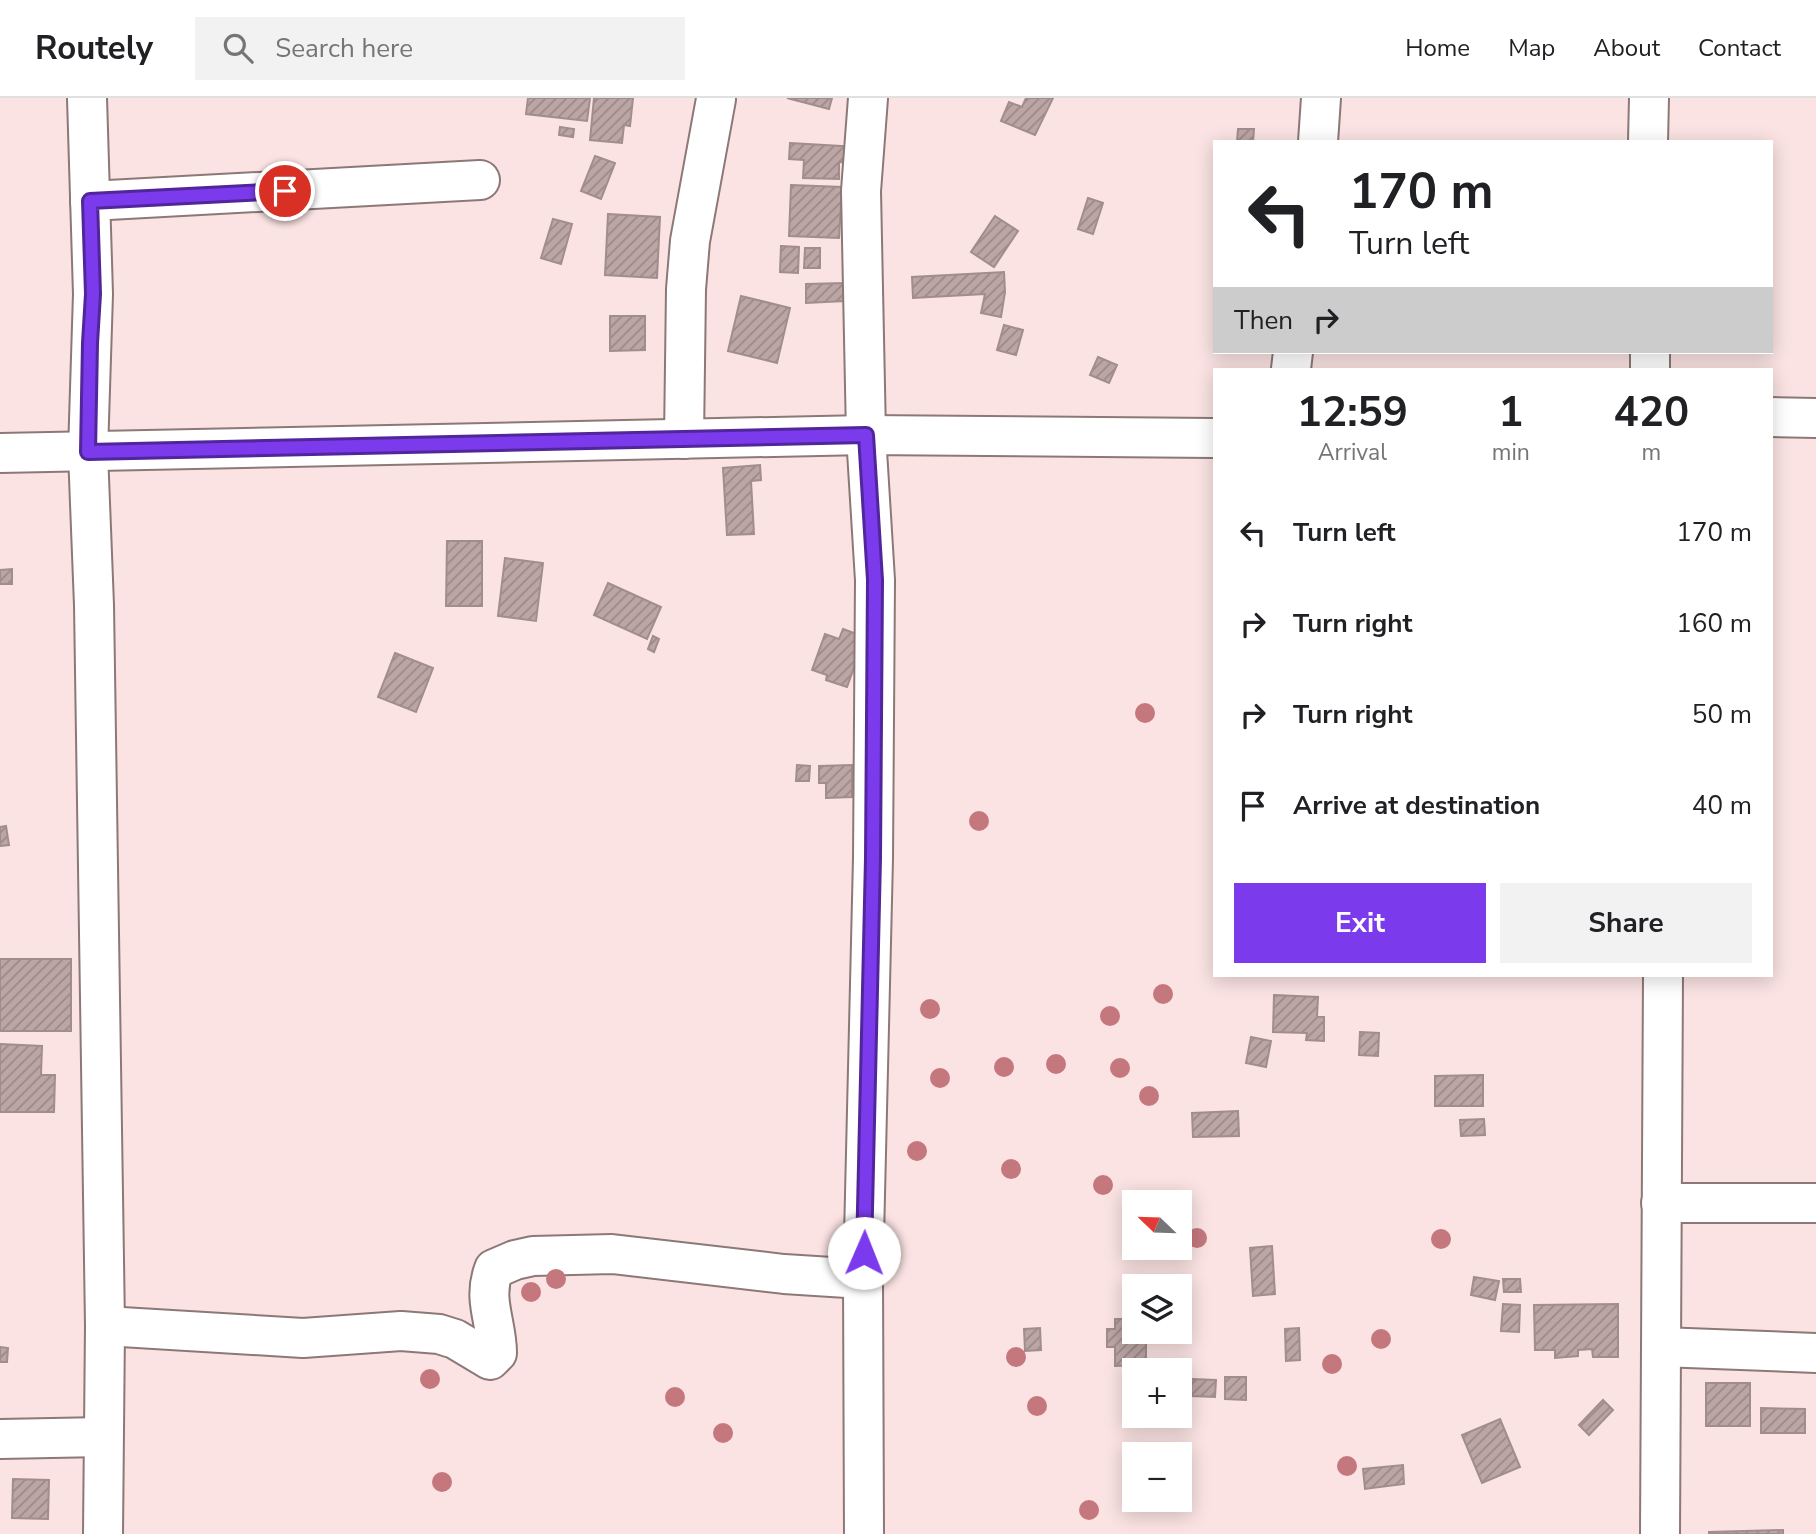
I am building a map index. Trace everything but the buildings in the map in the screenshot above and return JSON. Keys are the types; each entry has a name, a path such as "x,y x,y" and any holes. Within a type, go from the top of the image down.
{"street":[{"path":"87,98 93,294 88,452 94,605 105,1326 103,1534"},
{"path":"864,1534 863,1279 873,858 875,580 866,435 861,191 868,98"},
{"path":"1318,140 1321,98"},
{"path":"1648,140 1649,98"},
{"path":"684,439 686,289 690,241 716,99"},
{"path":"90,201 480,180"},
{"path":"1773,417 1816,418"},
{"path":"0,453 866,435 1213,438"},
{"path":"1660,1534 1663,977"},
{"path":"1661,1203 1816,1203"},
{"path":"105,1326 303,1338 401,1331 439,1334 455,1339 491,1360 497,1353 489,1284 494,1269 533,1256 612,1254 784,1275 863,1279"},
{"path":"1661,1347 1816,1353"},
{"path":"0,1439 103,1437"}],"route":[{"path":"285,191 90,201 93,294 88,452 866,435 875,580 873,858 864,1253"}]}
